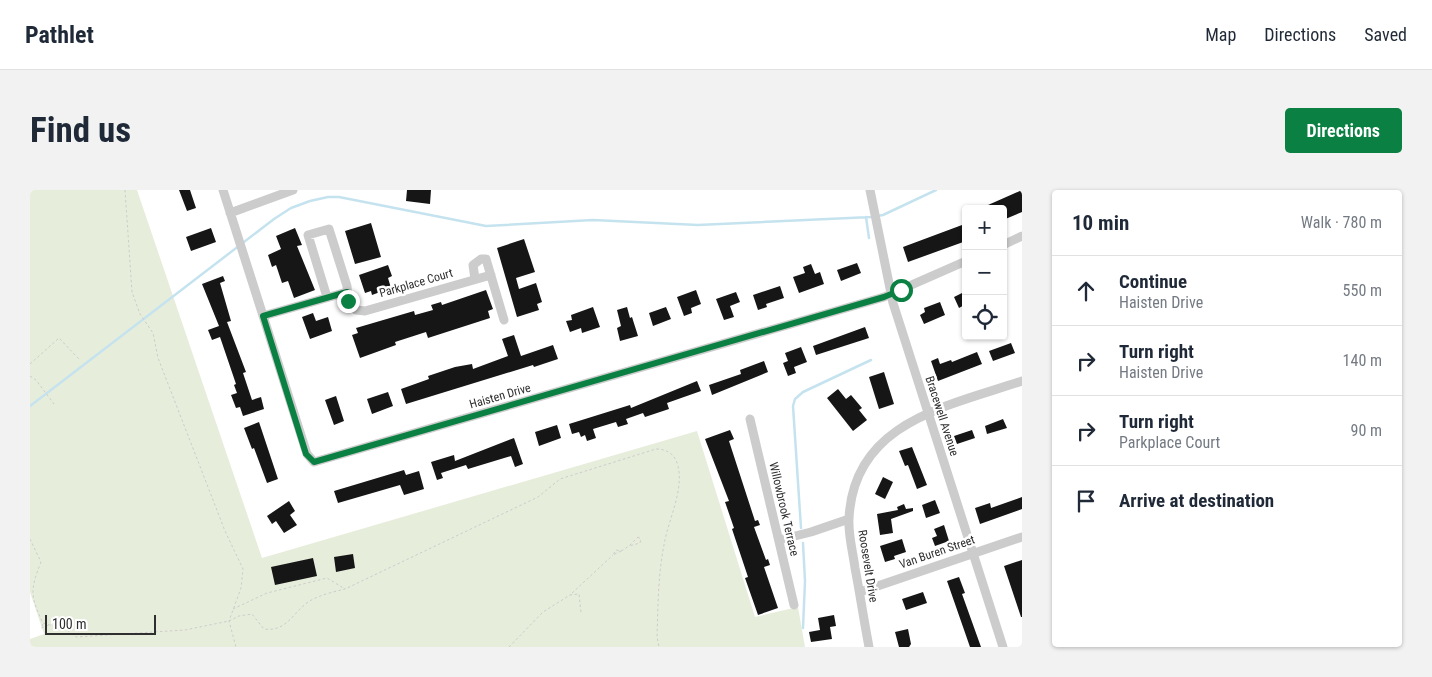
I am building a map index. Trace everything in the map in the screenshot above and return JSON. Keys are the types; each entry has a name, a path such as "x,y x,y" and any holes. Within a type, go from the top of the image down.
{"street":[{"name":"Haisten Drive","path":"223,190 306,454 311,460 317,462 891,294 962,263"},
{"path":"230,213 292,190"},
{"name":"Bracewell Avenue","path":"870,190 878,222 891,294 1002,647"},
{"name":"Parkplace Court","path":"327,297 308,235 329,229 348,301 352,308 365,311 492,275"},
{"path":"1007,243 1022,236"},
{"path":"474,279 473,265 481,259 486,260 504,320"},
{"path":"263,316 347,292"},
{"name":"Roosevelt Drive","path":"869,647 849,519 856,484 867,460 880,443 896,429 928,414 1022,381"},
{"name":"Willowbrook Terrace","path":"750,419 794,605"},
{"path":"779,540 811,532 849,519"},
{"name":"Van Buren Street","path":"860,592 1022,537"}],"path":[{"path":"125,190 132,292 140,314 152,333 158,358 225,531 242,569 241,588 229,621 236,647"},
{"path":"30,364 59,338 79,359"},
{"path":"30,376 43,388 54,404"},
{"path":"43,624 67,630 76,637 185,630 252,614 264,629 280,629 308,603 345,588 538,497 560,479 656,449 665,449 678,463 680,479 663,545 657,637 660,647"},
{"path":"510,647 543,612 570,595 616,550 621,551 638,537 641,539 640,543 629,546"},
{"path":"30,539 40,562 31,589 32,596 43,624 41,628 50,625"},
{"path":"232,609 267,593 327,578 345,588"},
{"path":"570,595 579,594 581,612"}],"green space":[{"path":"30,190 137,190 262,558 697,431 755,617 798,607 805,647 30,647 30,639 44,634 30,592"}],"building":[{"path":"179,190 190,190 196,208 187,211"},
{"path":"407,190 431,190 430,204 406,201"},
{"path":"1022,190 1022,212 1007,218 1007,205 988,205"},
{"path":"371,223 381,257 355,264 345,231"},
{"path":"962,225 962,242 908,262 903,247"},
{"path":"211,228 216,242 191,251 186,237"},
{"path":"295,228 302,245 297,246 315,290 294,298 288,281 282,283 276,265 272,267 268,255 281,249 276,236"},
{"path":"524,239 535,272 516,278 519,289 536,283 542,302 537,304 539,310 517,317 497,248"},
{"path":"857,263 861,273 841,281 837,270"},
{"path":"811,264 815,274 820,272 824,284 799,293 793,277 805,273 803,267"},
{"path":"388,265 392,276 388,278 391,288 372,295 371,291 365,293 359,275"},
{"path":"223,276 225,281 220,283 231,321 227,322 246,372 243,373 252,400 261,397 264,409 243,416 240,407 236,408 231,395 237,393 234,385 236,384 220,337 212,340 208,330 219,326 202,284"},
{"path":"780,286 784,298 766,304 767,307 758,310 753,295"},
{"path":"486,290 493,309 488,311 490,318 428,338 426,332 395,342 396,345 360,358 352,335 358,333 356,328 414,311 415,315 433,310 431,305 441,302 442,305"},
{"path":"696,290 701,304 691,308 692,313 684,316 677,297"},
{"path":"736,292 740,302 730,306 734,317 724,320 716,299"},
{"path":"962,293 962,306 959,308 954,297"},
{"path":"940,302 945,315 924,324 920,315 925,312 924,308"},
{"path":"593,307 600,327 582,333 581,328 570,332 566,321 572,320 571,315"},
{"path":"627,307 638,336 620,341 617,328 621,326 617,310"},
{"path":"666,307 671,319 653,326 649,313"},
{"path":"313,313 316,321 328,317 332,331 310,339 302,317"},
{"path":"865,327 869,338 816,355 813,346"},
{"path":"514,335 521,356 553,345 558,359 406,404 401,389 429,379 428,376 455,367 472,364 473,369 508,356 502,339"},
{"path":"1011,343 1015,353 993,361 989,351"},
{"path":"801,347 807,362 794,367 796,373 788,376 783,363 788,361 785,353"},
{"path":"977,352 982,364 938,381 931,361 938,358 940,364 951,360 952,362"},
{"path":"764,361 768,372 712,395 709,385 741,374 740,370"},
{"path":"884,372 894,404 879,409 869,377"},
{"path":"697,381 701,391 667,403 669,409 645,417 643,413 626,419 628,424 618,427 616,422 593,429 596,438 587,441 585,435 581,437 579,432 572,434 569,424 630,405 631,408"},
{"path":"838,389 846,399 851,395 862,408 859,410 867,420 853,431 827,398"},
{"path":"388,392 393,406 372,414 367,399"},
{"path":"336,396 344,421 334,425 325,400"},
{"path":"1003,419 1007,428 987,434 985,426"},
{"path":"259,422 278,479 267,483 254,448 252,449 244,428"},
{"path":"557,425 561,438 539,446 535,432"},
{"path":"730,430 734,439 729,441 755,521 758,520 760,525 754,527 766,560 768,559 770,565 764,567 778,608 758,615 745,578 748,577 725,502 729,501 705,439"},
{"path":"972,430 975,438 957,444 954,436"},
{"path":"514,438 523,464 515,467 511,456 468,469 466,465 441,473 443,478 437,480 431,462 454,455 455,461"},
{"path":"912,447 927,485 917,489 908,465 905,466 899,451"},
{"path":"404,470 406,475 419,471 424,489 404,495 400,485 338,503 334,491"},
{"path":"883,477 893,482 885,499 875,494"},
{"path":"1022,497 1022,509 980,524 975,508 990,503 991,508"},
{"path":"935,500 940,513 926,518 922,505"},
{"path":"289,501 295,511 290,515 297,525 284,533 276,521 272,524 267,516"},
{"path":"904,504 906,509 913,508 913,511 891,519 893,533 880,535 877,514 898,510 897,507"},
{"path":"944,525 949,541 935,546 932,538 937,536 934,529"},
{"path":"902,539 906,552 894,556 895,559 885,562 880,546"},
{"path":"353,554 355,568 336,572 334,557"},
{"path":"313,558 317,576 275,585 271,567"},
{"path":"1022,560 1022,617 1021,617 1004,566"},
{"path":"959,577 965,593 962,594 981,647 970,647 947,581"},
{"path":"923,592 927,603 906,610 902,599"},
{"path":"834,615 836,626 830,627 832,639 811,642 809,632 820,630 818,618"},
{"path":"908,629 911,644 909,647 899,647 895,632"}],"waterway":[{"path":"30,406 274,219 291,208 310,201 328,197 339,197 486,226 593,220 698,225 871,217 883,215 936,190"},
{"path":"866,217 869,238"},
{"path":"801,528 793,406 795,399 803,392 871,360"},
{"path":"803,543 805,581 803,628"}],"route":[{"path":"348,301 347,292 263,316 306,454 314,462 884,297 901,290"}]}
